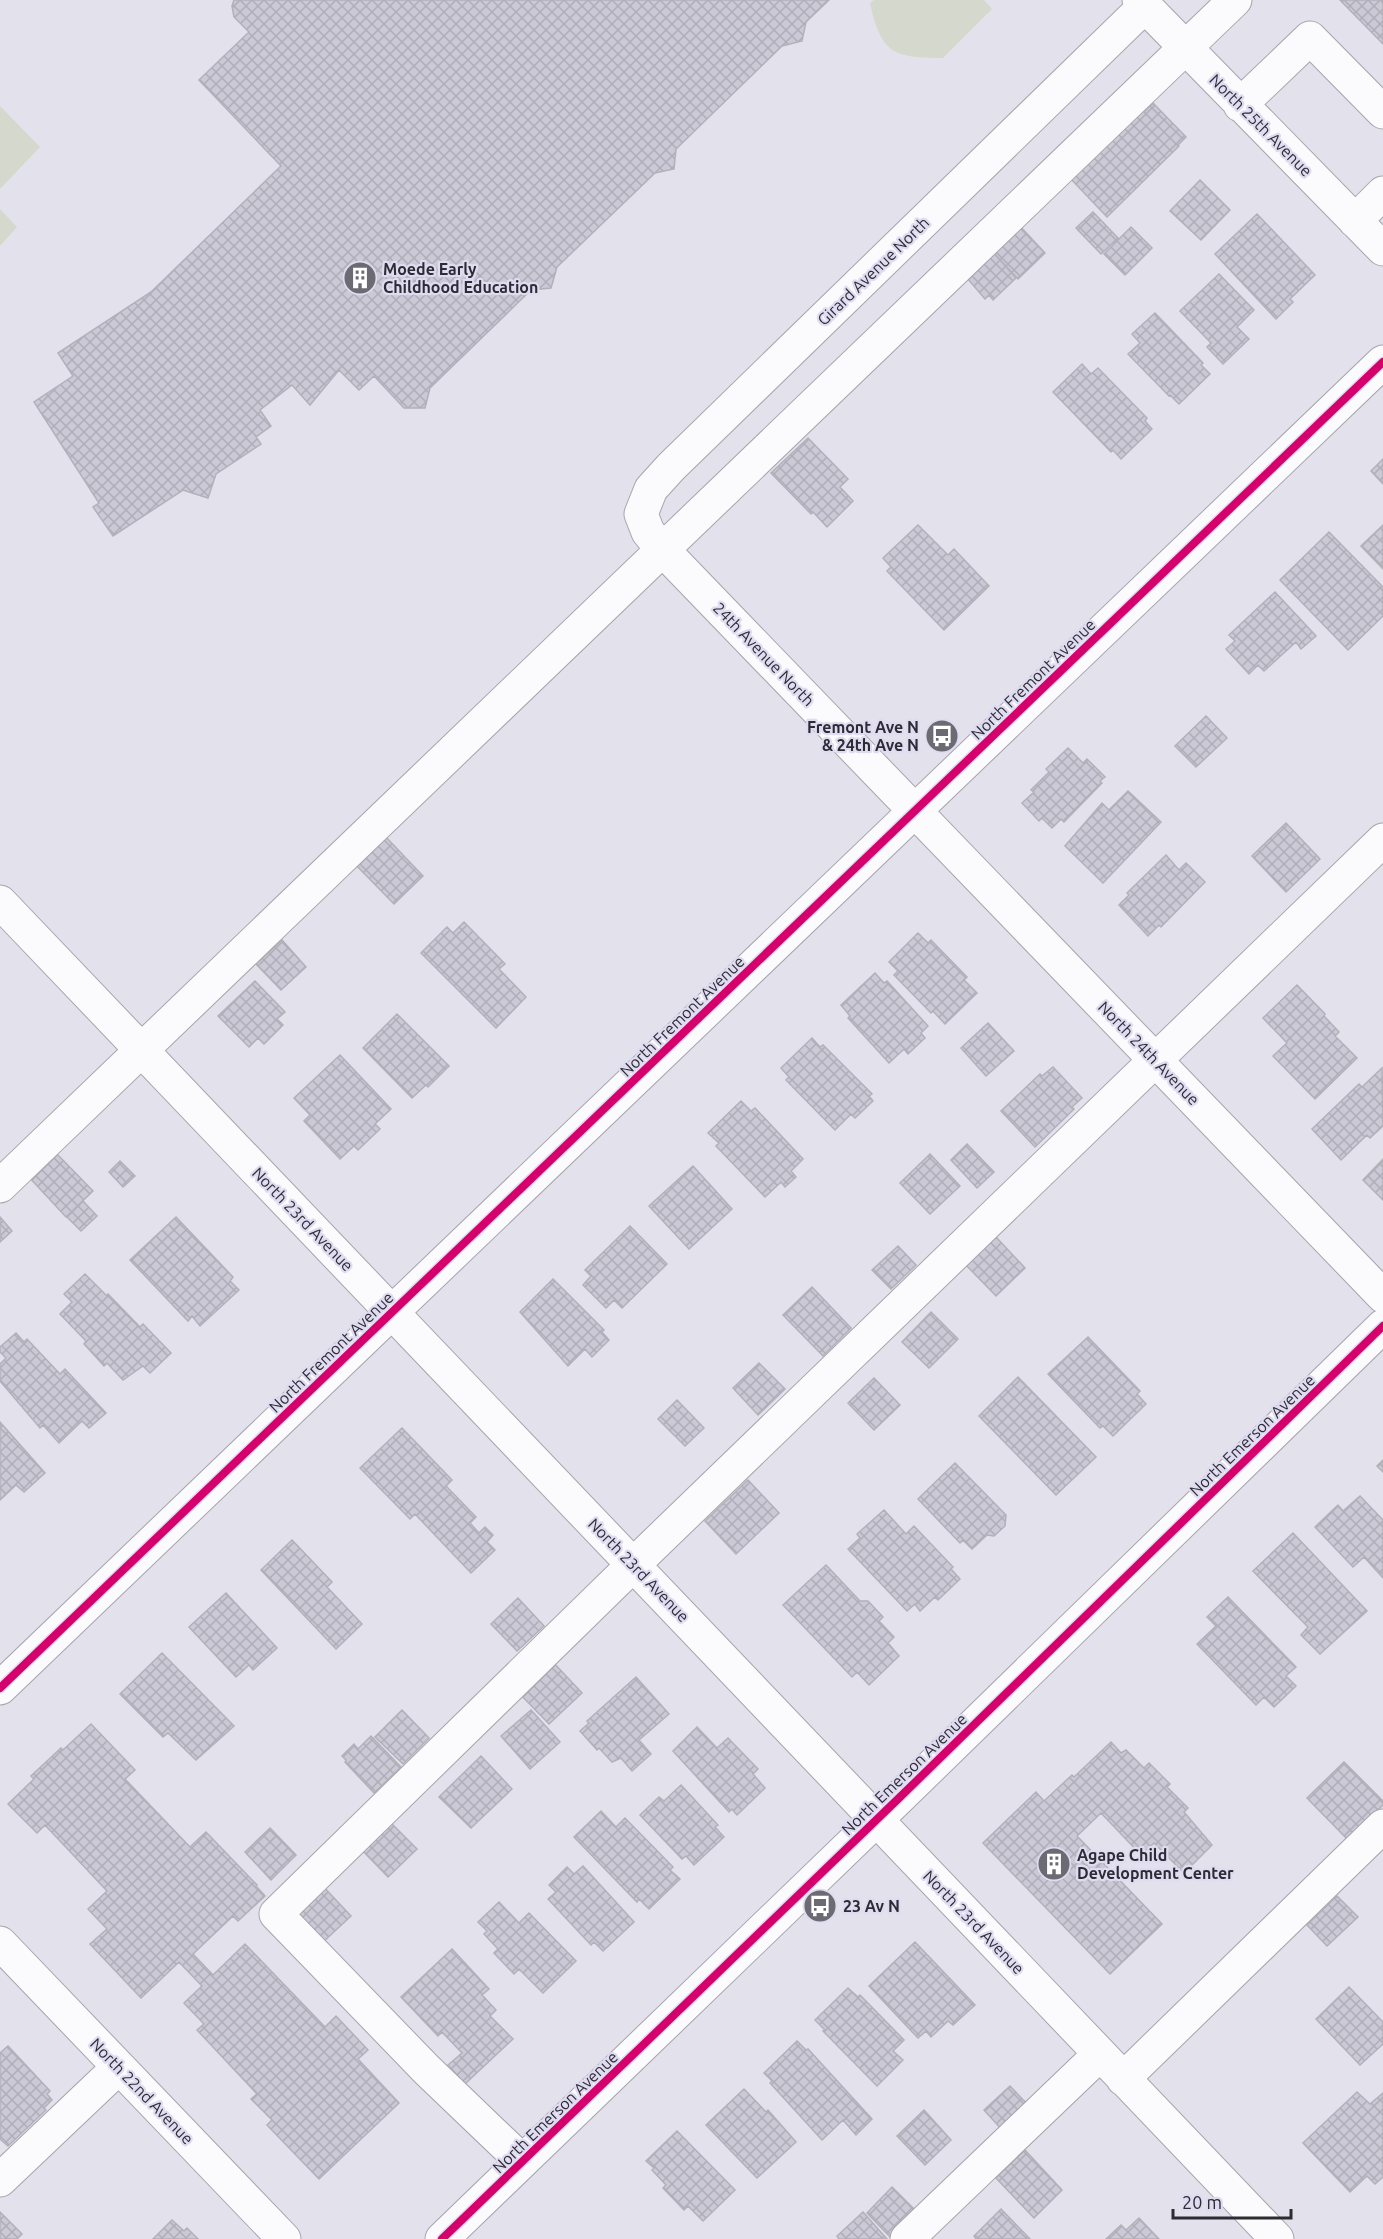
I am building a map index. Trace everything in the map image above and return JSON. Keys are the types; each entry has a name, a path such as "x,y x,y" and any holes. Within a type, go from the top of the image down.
{"street":[{"path":"0,1186 1235,0"},
{"name":"North 25th Avenue","path":"1142,3 1383,249"},
{"name":"Girard Avenue North","path":"662,549 648,532 641,514 651,489 679,458 1142,3"},
{"path":"1240,105 1310,38 1383,112"},
{"path":"1355,220 1383,193"},
{"name":"North Fremont Avenue","path":"0,1688 1383,362"},
{"name":"24th Avenue North","path":"662,549 916,811"},
{"name":"North 24th Avenue","path":"916,811 1383,1296"},
{"path":"522,2162 428,2070 276,1914 634,1564 1383,840"},
{"name":"North 23rd Avenue","path":"0,902 1277,2239"},
{"name":"North Emerson Avenue","path":"442,2239 877,1820 1383,1326"},
{"path":"1123,2079 1383,1826"},
{"name":"North 22nd Avenue","path":"0,1943 284,2239"},
{"path":"907,2239 1100,2054"},
{"path":"0,2180 119,2067"}],"shaded area":[{"path":"874,0 984,0 992,9 943,58 912,57 892,50 885,43 874,20 870,3"},
{"path":"0,106 40,147 0,189"},
{"path":"0,209 17,227 0,246"}],"building":[{"name":"Moede Early Childhood Education","path":"234,0 829,0 806,22 802,41 782,46 676,149 674,169 655,173 557,267 551,288 531,290 430,388 425,408 404,408 374,376 359,390 339,370 310,405 292,385 260,410 271,426 256,437 261,444 216,474 208,498 183,490 113,536 93,507 99,503 34,402 73,376 58,353 151,292 281,166 199,80 249,32 234,17 232,6"},
{"path":"1340,0 1383,0 1383,44"},
{"path":"1153,103 1186,137 1107,217 1071,179 1143,109 1145,111"},
{"path":"1200,180 1230,210 1201,240 1170,211"},
{"path":"1093,212 1118,238 1101,254 1076,228"},
{"path":"1257,214 1315,275 1290,299 1293,302 1276,319 1215,254"},
{"path":"1017,223 1045,253 1018,279 990,249"},
{"path":"1131,227 1152,248 1125,275 1104,254"},
{"path":"990,249 1016,278 993,300 989,295 985,299 967,278"},
{"path":"1219,274 1254,310 1237,327 1249,339 1223,364 1207,347 1211,343 1180,311"},
{"path":"1155,313 1203,363 1201,365 1210,374 1179,404 1128,354 1140,343 1132,334"},
{"path":"1082,364 1091,374 1098,368 1147,418 1145,421 1152,429 1121,459 1113,450 1111,452 1053,392"},
{"path":"808,438 848,479 840,487 853,501 827,527 771,473"},
{"path":"1383,459 1383,484 1371,471"},
{"path":"918,525 948,555 954,549 989,586 944,630 887,571 891,567 883,558"},
{"path":"1383,525 1383,569 1361,546"},
{"path":"1329,532 1383,587 1383,616 1348,650 1280,580"},
{"path":"1275,592 1316,636 1301,649 1296,642 1264,671 1258,665 1249,674 1226,649 1235,641 1229,635"},
{"path":"1206,716 1227,738 1196,767 1175,746"},
{"path":"1068,748 1083,763 1087,759 1105,777 1100,781 1102,783 1064,822 1061,819 1052,828 1042,818 1039,821 1022,803 1034,792 1031,790 1049,772 1046,769"},
{"path":"1128,791 1161,822 1103,883 1065,846 1102,803 1109,810"},
{"path":"1286,823 1320,859 1286,892 1252,856"},
{"path":"383,834 423,876 394,904 353,862"},
{"path":"1166,855 1179,870 1186,863 1205,882 1161,927 1159,925 1148,936 1119,905 1129,895 1127,893"},
{"path":"464,922 505,964 499,969 526,997 496,1028 421,953 447,927 453,933"},
{"path":"918,933 928,943 931,940 967,977 964,980 977,993 945,1024 894,975 898,971 889,962"},
{"path":"282,940 306,967 281,990 256,964"},
{"path":"875,973 884,983 887,981 928,1026 921,1033 925,1038 908,1054 904,1049 889,1063 848,1018 850,1016 841,1005"},
{"path":"255,981 285,1012 277,1019 283,1025 264,1044 258,1038 249,1047 218,1016"},
{"path":"1297,985 1325,1014 1324,1016 1339,1032 1335,1036 1357,1058 1315,1099 1273,1056 1287,1043 1263,1018"},
{"path":"397,1014 449,1066 428,1087 426,1085 412,1098 363,1048"},
{"path":"988,1023 1014,1051 986,1076 961,1048"},
{"path":"812,1038 820,1047 823,1045 872,1094 869,1096 873,1101 855,1118 851,1114 835,1130 786,1080 789,1077 781,1068"},
{"path":"340,1055 391,1109 375,1124 380,1129 358,1150 354,1146 340,1159 304,1121 310,1115 294,1098"},
{"path":"1053,1067 1082,1098 1072,1107 1074,1109 1035,1147 1001,1111 1040,1074 1042,1076"},
{"path":"1382,1068 1383,1126 1370,1138 1367,1135 1341,1160 1312,1129 1359,1084 1362,1087"},
{"path":"741,1101 751,1111 755,1108 803,1159 791,1171 796,1177 785,1187 781,1182 765,1197 716,1146 719,1143 708,1133"},
{"path":"967,1144 994,1172 977,1188 951,1160"},
{"path":"55,1152 93,1191 66,1217 28,1176"},
{"path":"930,1154 960,1186 930,1214 900,1183"},
{"path":"1383,1159 1383,1200 1363,1180"},
{"path":"120,1161 135,1176 123,1187 109,1172"},
{"path":"693,1166 732,1209 689,1249 649,1206"},
{"path":"83,1201 97,1216 81,1231 67,1217"},
{"path":"0,1217 12,1231 0,1242"},
{"path":"176,1217 233,1277 230,1281 239,1290 200,1326 192,1316 188,1321 130,1260"},
{"path":"630,1226 667,1264 622,1308 614,1300 606,1308 583,1285 591,1276 585,1270"},
{"path":"996,1237 1025,1268 996,1296 966,1265"},
{"path":"898,1246 916,1265 891,1289 872,1270"},
{"path":"85,1274 140,1327 143,1324 171,1353 150,1373 143,1366 123,1380 107,1363 104,1366 84,1344 86,1341 60,1314 72,1302 64,1294"},
{"path":"553,1279 604,1330 602,1332 609,1340 592,1357 585,1349 568,1366 520,1312"},
{"path":"812,1287 851,1328 823,1356 783,1315"},
{"path":"931,1312 958,1339 929,1368 902,1342"},
{"path":"16,1333 24,1342 27,1339 60,1374 65,1369 106,1413 89,1428 82,1421 59,1443 43,1425 40,1428 0,1381 0,1364 6,1358 0,1352 0,1347"},
{"path":"1088,1337 1140,1391 1137,1394 1146,1404 1113,1436 1103,1426 1100,1428 1048,1374"},
{"path":"759,1363 785,1389 758,1415 733,1388"},
{"path":"1018,1377 1096,1457 1056,1495 979,1416"},
{"path":"874,1378 900,1405 874,1430 848,1403"},
{"path":"677,1400 704,1428 685,1446 658,1419"},
{"path":"0,1422 45,1473 24,1492 16,1485 0,1500"},
{"path":"402,1428 452,1480 446,1486 476,1517 470,1523 479,1533 485,1527 493,1535 487,1542 495,1550 471,1573 415,1514 410,1519 360,1468"},
{"path":"1383,1460 1383,1472 1377,1466"},
{"path":"955,1463 1006,1515 1005,1526 994,1536 987,1535 972,1549 963,1540 960,1543 918,1499"},
{"path":"748,1480 779,1513 736,1554 705,1521"},
{"path":"1360,1496 1383,1520 1383,1578 1364,1557 1353,1567 1315,1527 1338,1505 1343,1511"},
{"path":"884,1510 906,1534 914,1526 953,1567 951,1569 960,1579 938,1600 935,1597 920,1611 915,1604 907,1611 848,1549 860,1538 857,1534"},
{"path":"1293,1533 1367,1611 1320,1654 1301,1635 1308,1627 1253,1571"},
{"path":"292,1540 332,1582 327,1587 362,1624 336,1649 261,1570"},
{"path":"826,1565 860,1601 868,1601 883,1617 879,1621 894,1637 888,1643 899,1656 869,1685 857,1672 852,1677 783,1605"},
{"path":"226,1593 277,1648 253,1670 249,1665 236,1677 189,1627"},
{"path":"1228,1597 1296,1667 1286,1676 1296,1686 1274,1707 1264,1697 1256,1705 1197,1644 1216,1626 1207,1617"},
{"path":"518,1598 544,1626 517,1651 491,1624"},
{"path":"162,1653 234,1726 196,1760 168,1733 163,1737 120,1694"},
{"path":"551,1660 582,1693 549,1724 518,1692"},
{"path":"636,1677 669,1714 639,1740 651,1754 632,1771 621,1758 612,1762 599,1748 597,1750 580,1731 589,1723 587,1721"},
{"path":"402,1710 429,1738 403,1764 375,1737"},
{"path":"531,1710 560,1742 530,1769 501,1736"},
{"path":"91,1724 135,1770 125,1779 190,1847 206,1832 265,1896 238,1921 233,1916 193,1954 213,1975 245,1944 325,2027 336,2016 368,2050 358,2059 399,2103 319,2179 267,2125 272,2120 251,2099 257,2094 197,2030 204,2024 184,2003 202,1986 179,1962 141,1998 90,1944 107,1929 88,1909 107,1891 45,1825 37,1833 8,1804 34,1779 31,1776"},
{"path":"697,1727 717,1748 728,1738 758,1769 753,1774 765,1788 737,1815 732,1809 729,1812 673,1751"},
{"path":"371,1736 401,1767 374,1793 342,1756 354,1744 358,1749"},
{"name":"Agape Child Development Center","path":"1111,1742 1121,1753 1126,1750 1144,1768 1149,1763 1170,1784 1167,1787 1188,1808 1184,1812 1212,1845 1184,1873 1154,1843 1141,1855 1101,1813 1077,1836 1162,1924 1110,1974 983,1843 1036,1792 1044,1801 1072,1775 1074,1777"},
{"path":"481,1756 512,1789 471,1828 439,1797"},
{"path":"1344,1762 1383,1801 1383,1805 1347,1839 1307,1798"},
{"path":"681,1785 718,1825 715,1827 724,1837 694,1865 686,1856 682,1859 640,1815 659,1797 664,1801"},
{"path":"601,1811 616,1827 625,1818 673,1867 670,1870 680,1879 649,1909 639,1899 637,1902 574,1837"},
{"path":"386,1818 417,1849 388,1877 358,1846"},
{"path":"270,1828 296,1855 271,1880 245,1852"},
{"path":"583,1866 634,1922 603,1951 594,1942 591,1945 548,1899 556,1892 549,1885 567,1867 574,1874"},
{"path":"319,1882 351,1916 322,1943 291,1909"},
{"path":"1337,1896 1358,1917 1327,1946 1307,1925"},
{"path":"499,1902 519,1923 529,1913 576,1961 543,1993 519,1969 514,1974 494,1953 498,1949 484,1934 487,1931 478,1922"},
{"path":"915,1942 975,2005 953,2025 948,2021 931,2037 926,2031 918,2038 869,1986"},
{"path":"452,1949 489,1989 482,1995 496,2010 490,2016 513,2039 465,2084 448,2065 462,2053 442,2032 438,2036 401,1997"},
{"path":"1349,1987 1383,2022 1383,2044 1360,2065 1316,2019"},
{"path":"848,1988 858,1997 860,1995 904,2040 893,2051 903,2060 877,2086 815,2020"},
{"path":"797,2041 806,2050 808,2049 872,2119 856,2135 843,2120 822,2140 770,2083 772,2081 764,2073"},
{"path":"8,2046 50,2091 47,2094 52,2100 44,2108 46,2110 8,2146 0,2139 0,2053"},
{"path":"1010,2086 1030,2107 1004,2132 984,2110"},
{"path":"744,2089 766,2112 768,2110 796,2142 757,2178 706,2125"},
{"path":"1357,2092 1370,2104 1383,2093 1383,2177 1375,2184 1367,2176 1350,2192 1303,2143"},
{"path":"924,2110 951,2140 925,2165 897,2136"},
{"path":"677,2131 735,2190 703,2221 688,2206 684,2210 663,2188 666,2185 646,2161"},
{"path":"1025,2150 1062,2190 1034,2218 996,2178"},
{"path":"892,2187 916,2211 890,2237 867,2213"},
{"path":"1001,2209 1030,2239 976,2239 974,2236"},
{"path":"0,2212 22,2234 17,2239 0,2239"},
{"path":"863,2212 887,2239 839,2239 837,2236"},
{"path":"1139,2218 1159,2239 1106,2239 1121,2225 1126,2230"},
{"path":"172,2220 184,2231 187,2228 198,2239 153,2239"}],"cycle path":[{"path":"0,1688 1383,362"},
{"path":"442,2239 1383,1326"}],"place":[{"name":"Moede Early Childhood Education","path":"360,278"},
{"name":"Fremont Ave N & 24th Ave N","path":"942,736"},
{"name":"Agape Child Development Center","path":"1054,1864"},
{"name":"23 Av N","path":"820,1906"}]}
